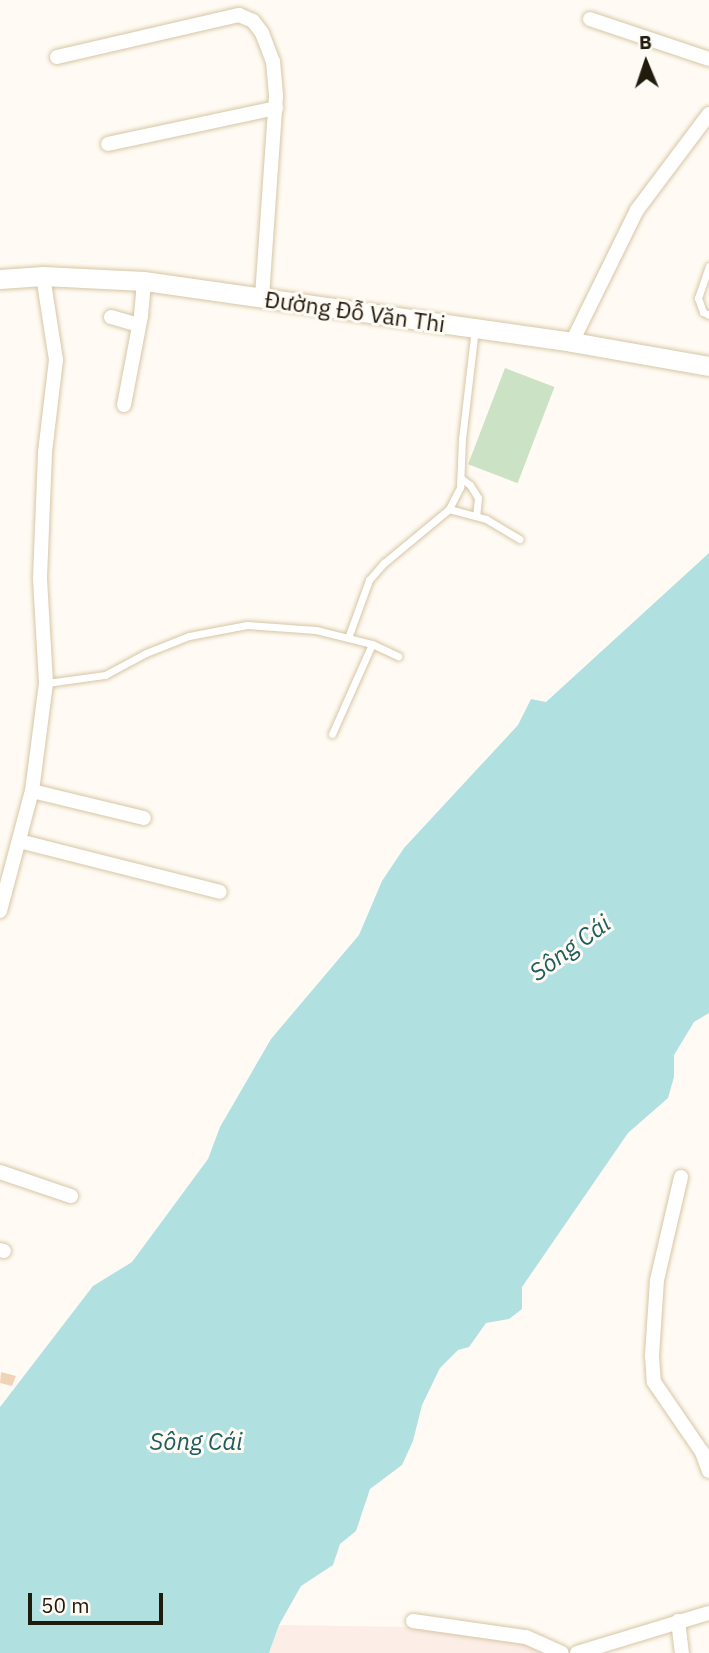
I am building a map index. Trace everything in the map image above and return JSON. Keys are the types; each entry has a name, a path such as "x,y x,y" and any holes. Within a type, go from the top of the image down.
{"street":[{"path":"57,57 239,15 253,21 262,33 273,61 275,108 262,297"},
{"path":"590,19 709,59"},
{"path":"108,144 275,108"},
{"path":"572,342 637,210 709,114"},
{"path":"0,911 32,791 46,683 40,578 45,452 55,360 43,276"},
{"name":"Đường Đỗ Văn Thi","path":"0,278 43,276 144,281 572,342 709,366"},
{"path":"124,405 139,326 144,281"},
{"path":"111,317 139,326"},
{"path":"32,791 144,818"},
{"path":"19,841 220,892"},
{"path":"0,1172 71,1196"},
{"path":"681,1177 657,1280 652,1356 654,1382 702,1452 709,1471"},
{"path":"577,1653 709,1613"},
{"path":"413,1621 526,1637 562,1653"},
{"path":"678,1622 682,1653"}],"lane":[{"path":"709,266 698,298 703,312 709,315"},
{"path":"348,638 369,580 384,563 449,509 462,479 462,439 475,328"},
{"path":"462,479 470,485 478,498 476,516"},
{"path":"449,509 476,516 519,539"},
{"path":"46,683 105,675 146,653 189,636 224,628 278,625 372,643 398,656"},
{"path":"332,734 372,643"}],"shaded area":[{"path":"279,1625 414,1627 534,1646 548,1653 269,1653"}],"green space":[{"path":"505,368 554,387 518,483 468,464"}],"water":[{"name":"Sông Cái","path":"709,553 709,1013 694,1022 674,1055 674,1077 668,1098 628,1133 522,1287 522,1309 509,1319 486,1323 469,1347 458,1350 440,1368 422,1405 413,1441 402,1465 370,1489 356,1531 340,1544 333,1565 301,1586 279,1625 269,1653 0,1653 0,1407 93,1286 132,1262 208,1159 220,1127 271,1039 359,935 382,881 404,848 518,725 531,699 546,702"}],"building":[{"path":"1,1372 16,1376 12,1386 0,1383"}]}
